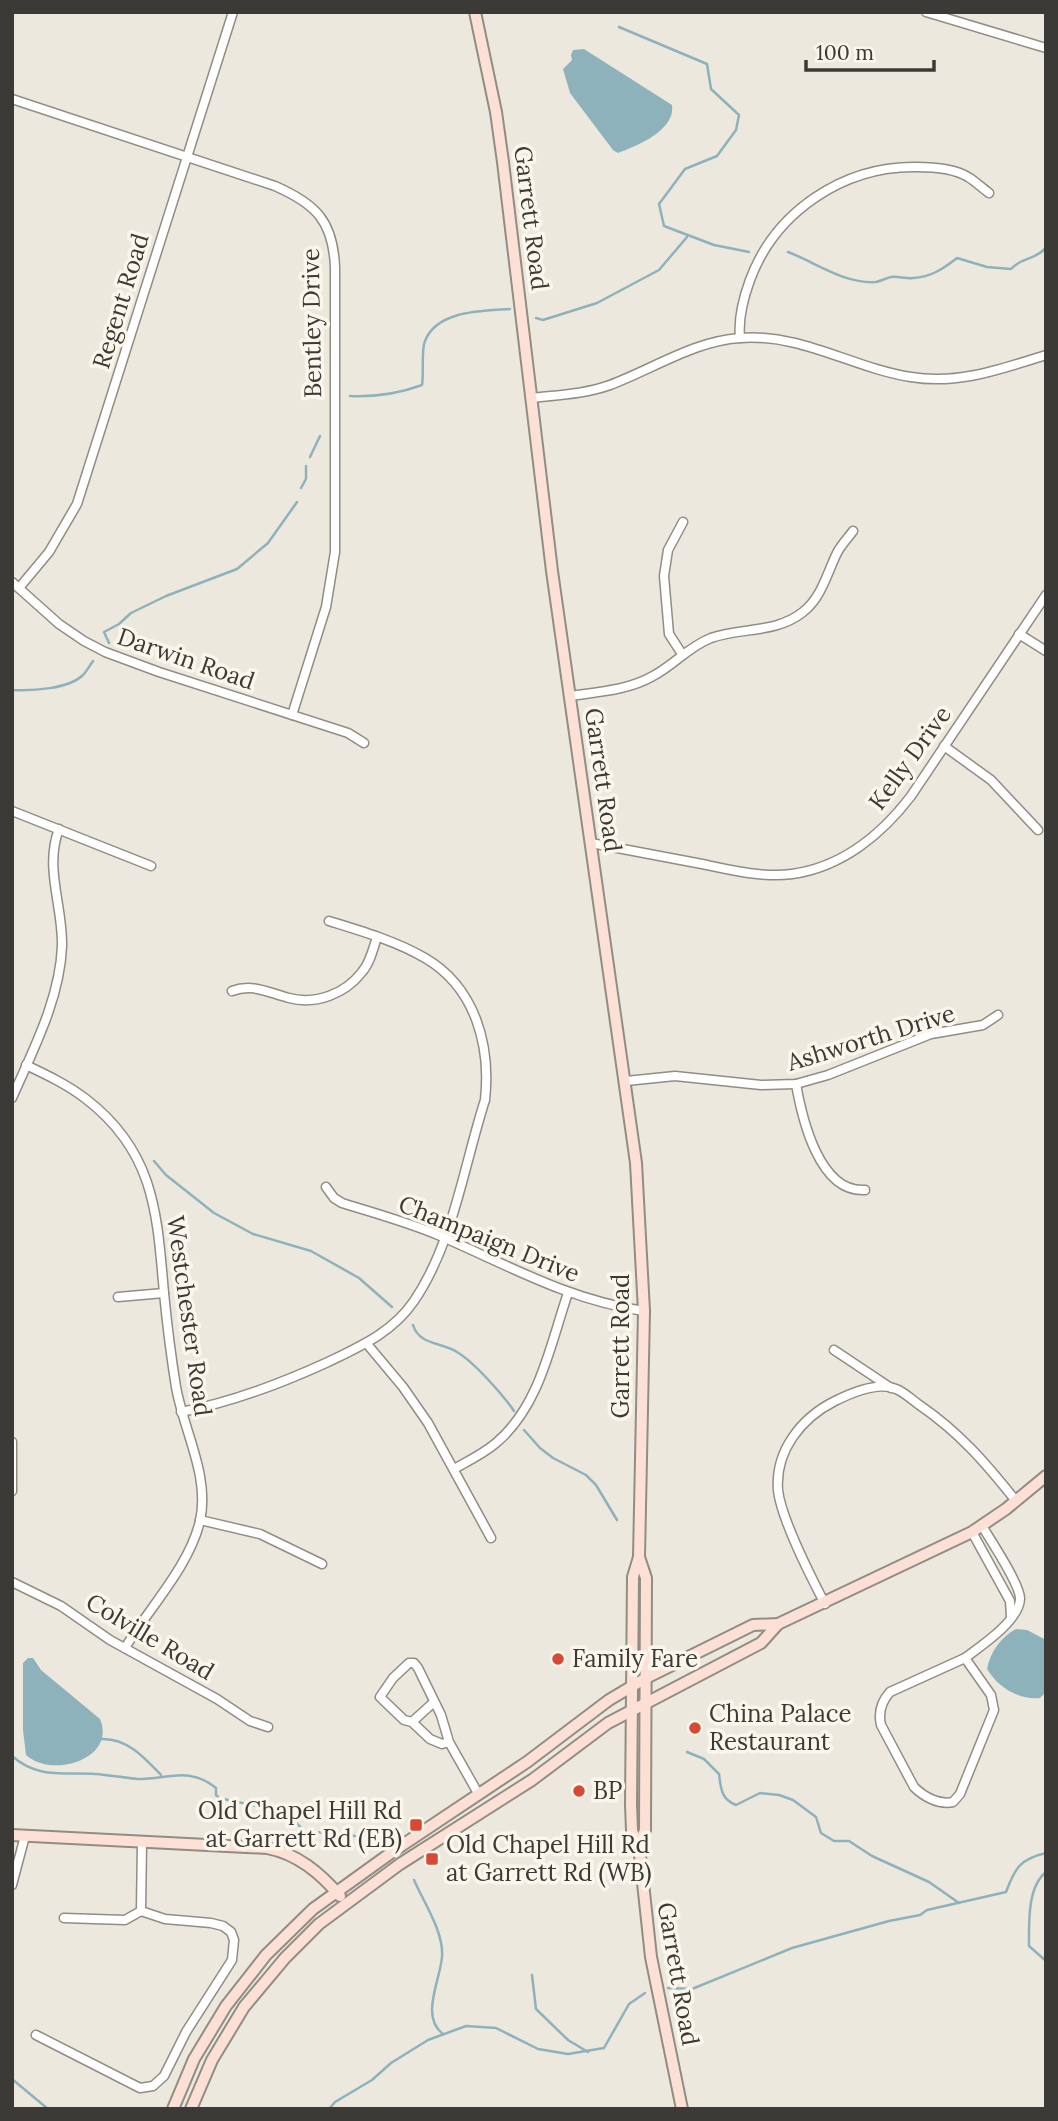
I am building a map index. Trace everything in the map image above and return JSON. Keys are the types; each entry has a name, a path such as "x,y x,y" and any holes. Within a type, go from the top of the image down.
{"street":[{"name":"Regent Road","path":"16,585 49,552 77,504 233,12"},
{"name":"Garrett Road","path":"475,12 496,112 503,162 570,696 626,1081 640,1207 644,1311 639,1557 633,1577 632,1831 639,1846 651,1957 682,2109"},
{"path":"926,12 1046,48"},
{"name":"Bentley Drive","path":"12,99 275,186 302,199 321,216 333,247 335,552 326,607 292,715"},
{"path":"740,338 743,301 754,270 766,248 796,212 831,188 878,170 925,167 966,176 989,193"},
{"path":"531,398 598,389 698,348 740,338 789,340 886,372 925,379 974,376 1046,355"},
{"path":"682,654 669,634 664,576 668,550 683,522"},
{"path":"570,696 615,690 650,678 708,639 786,623 803,612 820,592 838,551 853,531"},
{"name":"Darwin Road","path":"16,585 59,624 105,652 348,733 364,743"},
{"name":"Kelly Drive","path":"591,843 737,871 778,875 803,872 842,856 876,836 911,796 1046,595"},
{"path":"1019,634 1046,651"},
{"path":"944,747 991,780 1038,830"},
{"path":"12,811 150,866"},
{"path":"12,1098 54,995 59,970 61,934 53,848 59,829"},
{"path":"181,1412 245,1397 303,1375 367,1344 390,1328 414,1302 431,1272 444,1238 485,1100 487,1069 481,1028 472,1007 444,971 411,950 329,922"},
{"path":"232,991 251,986 303,1001 321,1000 338,992 362,972 377,937"},
{"name":"Ashworth Drive","path":"626,1081 675,1076 761,1085 796,1084 828,1075 931,1034 983,1025 998,1015"},
{"name":"Westchester Road","path":"26,1065 85,1098 115,1127 131,1148 154,1202 159,1229 173,1367 181,1412 203,1494 200,1520 191,1548 125,1648"},
{"path":"796,1084 805,1128 820,1158 847,1188 865,1190"},
{"name":"Champaign Drive","path":"326,1187 334,1198 342,1203 444,1238 568,1293 617,1308 644,1311"},
{"path":"118,1297 164,1293"},
{"path":"454,1469 497,1442 527,1406 539,1381 568,1293"},
{"path":"367,1344 414,1402 491,1538"},
{"path":"834,1350 891,1388"},
{"path":"825,1604 802,1556 779,1495 781,1462 788,1445 802,1424 822,1408 844,1397 875,1387 895,1388 947,1424 984,1460 1016,1501"},
{"path":"12,1442 12,1491"},
{"path":"173,2109 210,2031 246,1980 288,1932 336,1892 479,1795 577,1723 646,1678 753,1625 778,1624 825,1604 977,1529 1046,1476"},
{"path":"200,1520 260,1534 322,1564"},
{"path":"965,1658 991,1695 994,1710 960,1794 953,1802 941,1803 914,1787 881,1725 879,1713 883,1700 890,1692 965,1658 1002,1628 1011,1617 1010,1601 977,1529"},
{"name":"Garrett Road","path":"639,1557 646,1578 645,1830 639,1846"},
{"name":"Colville Road","path":"12,1582 61,1605 125,1648 217,1699 250,1721 268,1727"},
{"path":"191,2109 212,2060 244,2007 285,1958 319,1924 401,1864 498,1804 608,1723 761,1643 778,1624"},
{"path":"449,1742 442,1744 430,1739 412,1723 404,1720 380,1697 400,1670 409,1663 414,1663 434,1702 449,1742 479,1795"},
{"path":"412,1723 434,1702"},
{"path":"12,1835 257,1846 298,1858 346,1903"},
{"path":"12,1885 25,1836"},
{"path":"141,1910 142,1842"},
{"path":"64,1918 125,1920 141,1910"},
{"path":"36,2035 140,2088 152,2086 164,2076 186,2032 232,1960 234,1940 231,1932 223,1926 165,1919 141,1910"}],"water":[{"path":"584,49 672,105 672,114 662,129 626,150 618,153 613,150 570,93 563,69 572,60 573,50"},
{"path":"1016,1629 1027,1630 1046,1640 1046,1692 1040,1698 1024,1697 1009,1691 987,1669 997,1646"},
{"path":"28,1658 33,1658 41,1670 100,1719 103,1733 99,1745 79,1761 51,1765 37,1762 26,1755 23,1730 23,1663"}],"waterway":[{"path":"619,27 707,64 711,89 739,115 736,130 717,156 685,169 659,204 664,226 714,245 749,252"},
{"path":"536,318 543,320 597,303 659,270 687,237"},
{"path":"788,252 853,280 876,282 891,277 926,276 957,258 987,267 1011,269 1046,248"},
{"path":"350,396 386,394 422,385 425,341 440,323 462,314 510,309"},
{"path":"310,457 320,436"},
{"path":"301,488 306,479 306,466"},
{"path":"109,643 104,632 131,613 166,596 237,569 268,543 297,502"},
{"path":"12,690 40,689 69,683 83,675 93,661"},
{"path":"154,1161 166,1175 214,1213 253,1234 311,1251 359,1278 392,1307"},
{"path":"413,1325 425,1340 451,1349 472,1363 514,1411"},
{"path":"524,1430 553,1458 586,1475 596,1485 617,1520"},
{"path":"101,1739 127,1745 161,1775"},
{"path":"687,1752 704,1759 719,1774 723,1793 731,1803 736,1805 760,1793 793,1800 816,1817 821,1833 834,1841 849,1841 872,1856 929,1882 959,1903"},
{"path":"12,1756 32,1768 52,1773 138,1779 188,1775 206,1781 216,1788 219,1798 290,1816 305,1832 344,1833 358,1837 383,1832"},
{"path":"668,1988 692,1989 792,1948 920,1915 927,1910 1006,1892 1012,1877 1024,1862 1046,1853"},
{"path":"1046,1872 1035,1887 1029,1917 1029,1946 1046,1961"},
{"path":"414,1880 437,1928 442,1947 441,1967 432,2008 436,2027 443,2034"},
{"path":"532,1975 536,2009 568,2040 588,2052"},
{"path":"329,2109 335,2102 372,2080 391,2063 428,2040 466,2026 496,2028 538,2049 568,2054 604,2048 629,2004 645,1993"},
{"path":"12,2079 48,2109"}],"place":[{"name":"Family Fare","path":"558,1659"},
{"name":"China Palace Restaurant","path":"695,1728"},
{"name":"BP","path":"579,1791"},
{"name":"Old Chapel Hill Rd at Garrett Rd (EB)","path":"416,1825"},
{"name":"Old Chapel Hill Rd at Garrett Rd (WB)","path":"432,1859"}]}
